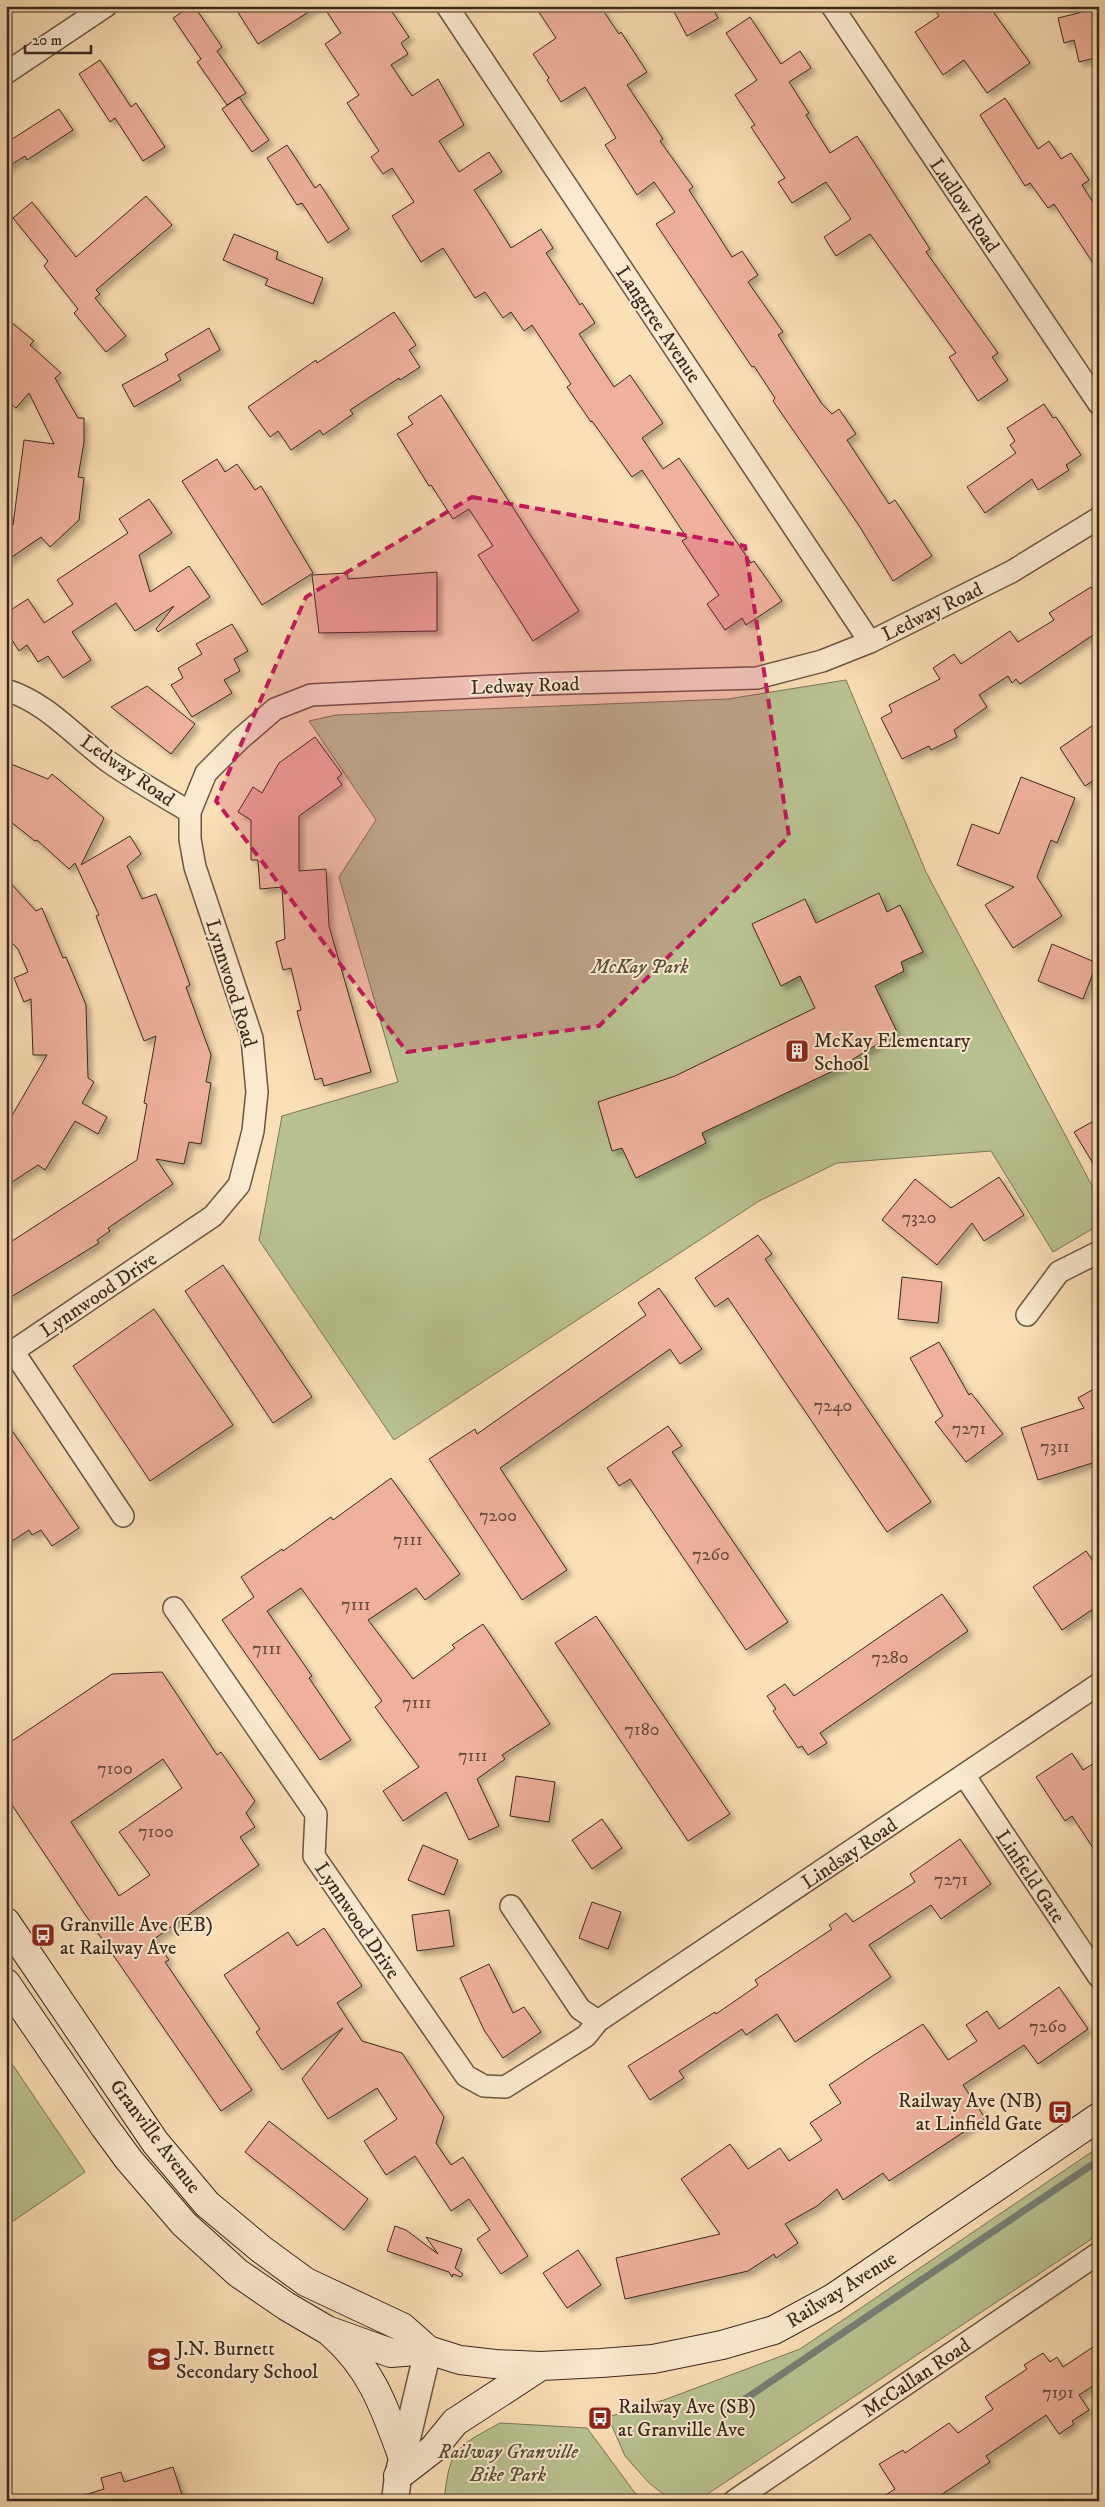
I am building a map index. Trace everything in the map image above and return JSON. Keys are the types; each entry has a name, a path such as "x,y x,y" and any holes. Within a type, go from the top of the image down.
{"main road":[{"name":"Granville Avenue","path":"6,1922 154,2142 207,2204 261,2249 306,2282 402,2327 428,2350"},
{"name":"Granville Avenue","path":"6,1983 129,2160 184,2224 238,2272 286,2306 327,2330 391,2353 428,2350"},
{"name":"Railway Avenue","path":"428,2350 460,2360 541,2366 653,2359 722,2346 774,2330 833,2298 1099,2117"},
{"path":"327,2330 349,2349 378,2392 399,2478 433,2449 455,2422 541,2366"}],"street":[{"path":"6,73 106,6"},
{"name":"Langtree Avenue","path":"447,6 870,642"},
{"name":"Ludlow Road","path":"832,6 1099,404"},
{"name":"Ledway Road","path":"6,690 39,706 60,720 108,761 190,812 206,773 239,740 275,708 311,695 535,684 756,678 822,661 870,642 1011,572 1099,518"},
{"name":"Lynnwood Road","path":"190,812 190,839 195,867 252,1038 257,1092 253,1131 239,1185"},
{"name":"Lynnwood Drive","path":"123,1516 10,1353 213,1216 239,1185"},
{"path":"1027,1315 1059,1272 1099,1252"},
{"name":"Lynnwood Drive","path":"174,1608 316,1814 314,1856 466,2076"},
{"name":"Lindsay Road","path":"466,2076 484,2086 505,2087 586,2036 598,2022 1099,1684"},
{"name":"Linfield Gate","path":"964,1775 1099,1977"},
{"path":"511,1906 580,2009 598,2022"},
{"name":"McCallan Road","path":"734,2501 1099,2253"},
{"path":"399,2478 428,2350"}],"highlighted area":[{"path":"472,497 745,546 789,836 599,1026 407,1052 216,801 306,597"}],"green space":[{"name":"McKay Park","path":"846,680 926,872 1099,1199 1099,1225 1053,1252 991,1151 837,1163 759,1201 394,1440 259,1240 282,1116 398,1082 339,877 376,820 309,721 336,715 728,699"},
{"path":"6,2055 85,2172 6,2226"},
{"path":"1099,2147 1099,2234 697,2501 672,2501 649,2483 625,2456 608,2417 664,2400 800,2349"},
{"name":"Railway Granville Bike Park","path":"500,2423 587,2428 635,2493 645,2501 444,2501 449,2470 452,2459 457,2451 473,2438"}],"building":[{"path":"194,6 222,47 217,51 246,93 227,105 197,62 201,59 173,18"},
{"path":"234,6 318,6 258,44"},
{"path":"323,6 388,6 409,37 401,43 408,54 391,65 412,96 438,79 464,125 439,141 459,172 489,152 502,172 474,190 511,248 541,229 553,248 546,253 580,305 582,303 595,323 579,334 614,387 630,375 663,423 642,438 663,469 679,458 751,563 754,561 782,601 746,625 742,618 725,630 707,604 719,595 682,541 687,538 642,470 632,477 591,422 567,387 571,384 532,325 524,331 511,312 503,318 485,292 475,298 443,248 421,262 392,216 414,202 392,168 383,174 371,157 379,151 347,103 359,95 325,44 341,33"},
{"path":"535,6 600,6 619,34 621,32 647,72 627,85 663,139 660,141 693,187 689,190 732,257 742,251 758,275 748,282 783,332 778,335 822,404 832,414 839,409 856,434 847,440 889,504 895,500 932,556 893,581 858,524 773,401 775,398 754,366 752,367 656,224 675,212 654,182 637,195 605,145 616,138 585,87 561,102 547,80 549,78 533,54 556,38"},
{"path":"671,6 711,6 718,18 687,36"},
{"path":"932,6 989,6 1030,63 987,93 964,60 943,75 915,32 939,16"},
{"path":"1099,8 1099,57 1079,62 1074,40 1064,43 1058,18"},
{"path":"750,17 781,64 800,51 811,68 789,82 809,113 806,115 830,153 857,136 930,249 926,252 998,353 992,357 1008,380 978,401 949,357 956,353 870,234 836,256 824,237 851,219 826,182 792,203 778,182 785,178 751,127 755,125 735,95 757,80 726,33"},
{"path":"100,60 131,107 136,103 165,147 143,161 115,118 110,122 79,74"},
{"path":"239,97 269,140 252,152 222,109"},
{"path":"1005,98 1038,149 1049,141 1061,159 1071,153 1089,180 1082,185 1099,212 1099,272 1054,204 1048,208 1030,183 1025,186 980,115"},
{"path":"59,109 73,130 27,160 25,156 6,168 6,143"},
{"path":"287,145 315,188 320,184 349,229 328,243 302,203 297,205 267,158"},
{"path":"146,196 172,225 96,290 100,294 95,298 126,336 106,352 74,313 78,309 44,266 48,261 13,218 32,202 76,257"},
{"path":"234,234 278,252 276,259 323,278 313,304 265,285 268,279 223,260"},
{"path":"394,312 416,345 409,350 420,367 400,380 399,378 350,410 353,414 323,435 320,430 291,450 278,431 270,437 248,407 316,360 317,363"},
{"path":"6,318 34,341 30,345 61,373 55,378 78,418 84,418 84,442 78,477 84,478 79,520 50,547 41,537 6,561 6,515 13,525 24,440 54,444 29,393 16,408 6,400"},
{"path":"209,328 220,350 178,375 181,380 134,407 122,385 168,360 165,354"},
{"path":"441,395 579,611 533,641 478,555 493,546 469,509 453,519 431,485 429,486 397,434 413,424 408,417"},
{"path":"1044,404 1053,418 1056,417 1081,455 1066,465 1069,470 1038,490 1032,479 985,513 967,487 1016,453 1010,445 1015,441 1007,428"},
{"path":"217,459 225,472 237,464 255,490 261,486 313,573 262,605 182,481"},
{"path":"149,499 172,533 139,555 150,592 189,566 210,597 158,632 156,629 174,606 135,631 116,603 72,632 91,660 63,678 48,656 38,662 27,645 19,651 6,631 6,613 28,599 44,623 73,604 57,580 128,533 119,519"},
{"path":"437,572 437,631 319,633 312,575 347,573 348,579"},
{"path":"1091,587 1099,599 1099,631 1020,684 1016,679 1012,683 1008,676 979,695 987,707 954,730 957,737 931,750 929,746 902,759 881,718 892,712 889,705 940,679 933,668 954,654 961,664 1010,631 1018,642 1054,620 1049,613"},
{"path":"232,624 248,651 234,659 240,671 224,680 232,693 192,717 171,685 183,678 178,668 202,654 196,644"},
{"path":"147,686 195,724 171,754 111,707"},
{"path":"1099,721 1099,777 1085,786 1060,748"},
{"path":"315,737 342,774 337,778 342,785 299,816 299,871 326,869 329,926 371,1072 324,1086 322,1078 315,1080 297,1011 301,1010 291,968 283,970 276,942 285,939 282,887 260,889 258,860 251,860 251,820 238,812 253,787 262,793 279,763"},
{"path":"6,762 48,779 52,774 104,818 81,865 130,836 141,854 127,866 142,899 156,894 190,985 186,987 211,1055 206,1082 211,1083 201,1144 189,1142 184,1164 156,1159 173,1184 108,1228 110,1231 97,1240 99,1243 6,1300 6,1245 137,1160 147,1104 144,1103 156,1036 144,1041 96,916 99,915 75,863 69,869 37,840 35,841 6,818"},
{"path":"1021,777 1075,798 1057,843 1051,840 1037,877 1062,916 1013,948 985,905 1014,887 957,865 972,824 999,834"},
{"path":"6,878 36,911 42,908 63,958 66,957 86,1005 88,1078 94,1082 82,1103 107,1117 98,1134 75,1121 45,1170 38,1165 6,1186 6,1126 47,1055 33,1055 31,999 24,1002 14,978 28,972 18,949 6,937"},
{"name":"McKay Elementary School","path":"879,893 887,912 900,905 923,952 901,962 904,971 875,986 897,1032 837,1069 702,1133 706,1143 636,1178 622,1148 612,1151 598,1102 675,1076 815,1008 800,976 781,986 752,924 805,899 816,923"},
{"path":"1052,944 1097,963 1083,999 1038,981"},
{"path":"1099,1118 1099,1173 1074,1132"},
{"path":"999,1177 1024,1215 984,1241 972,1223 937,1265 882,1220 915,1179 951,1208"},
{"path":"758,1235 772,1254 765,1259 931,1502 887,1532 728,1298 715,1307 695,1278"},
{"path":"223,1265 312,1397 273,1423 185,1291"},
{"path":"902,1277 942,1282 938,1323 898,1319"},
{"path":"659,1288 702,1349 680,1364 670,1349 500,1468 567,1570 522,1600 429,1459 475,1429 477,1434 646,1315 638,1303"},
{"path":"154,1309 233,1425 150,1481 73,1366"},
{"path":"939,1342 969,1395 971,1393 1003,1434 966,1462 935,1422 943,1416 910,1358"},
{"path":"1099,1386 1099,1461 1038,1480 1021,1428 1084,1408 1078,1398"},
{"path":"6,1422 79,1528 52,1546 41,1530 32,1535 29,1530 6,1545"},
{"path":"668,1426 682,1446 672,1452 788,1622 746,1650 630,1479 619,1486 607,1468"},
{"path":"391,1478 460,1574 425,1600 416,1588 368,1620 413,1679 455,1648 452,1645 483,1624 550,1724 502,1755 505,1759 477,1779 499,1826 469,1840 446,1792 403,1821 383,1791 419,1767 375,1707 382,1701 301,1588 267,1611 312,1676 309,1678 351,1740 320,1760 222,1620 254,1597 241,1577 282,1549 283,1551 331,1517 333,1520"},
{"path":"1086,1551 1099,1569 1099,1605 1062,1630 1033,1587"},
{"path":"942,1594 968,1631 820,1733 827,1743 808,1755 802,1746 798,1748 773,1711 776,1709 767,1696 785,1684 794,1696"},
{"path":"596,1616 730,1814 688,1841 555,1643"},
{"path":"162,1672 217,1755 221,1752 255,1801 246,1813 255,1827 240,1837 259,1865 154,1939 169,1960 165,1962 252,2090 221,2111 6,1796 6,1745 112,1674","holes":["163,1759 182,1788 119,1832 150,1875 119,1896 71,1822"]},
{"path":"1072,1753 1083,1770 1099,1760 1099,1857 1072,1816 1065,1821 1036,1777"},
{"path":"516,1776 555,1782 549,1822 510,1816"},
{"path":"602,1819 622,1848 592,1869 572,1840"},
{"path":"960,1839 991,1884 941,1919 931,1905 869,1945 891,1977 795,2042 777,2014 746,2035 742,2029 679,2071 684,2078 650,2100 628,2066 715,2012 716,2014 758,1985 755,1980 832,1929 829,1925 846,1913 853,1922 915,1882 910,1874"},
{"path":"423,1845 458,1860 444,1895 408,1880"},
{"path":"592,1902 621,1912 608,1949 579,1938"},
{"path":"449,1910 454,1946 417,1951 412,1915"},
{"path":"324,1928 362,1986 337,2003 362,2041 402,2053 444,2117 436,2143 451,2165 463,2157 528,2256 501,2274 477,2239 490,2230 469,2199 451,2211 415,2156 386,2175 364,2141 397,2119 377,2088 328,2119 302,2079 343,2028 282,2070 256,2032 260,2029 224,1975 288,1932 297,1946"},
{"path":"489,1964 513,2013 524,2007 541,2032 503,2058 484,2030 460,1978"},
{"path":"1059,1987 1088,2029 1038,2064 1024,2045 963,2085 985,2118 889,2181 883,2173 843,2200 837,2189 817,2206 785,2224 798,2243 776,2258 774,2254 748,2271 625,2299 616,2258 720,2234 681,2179 730,2144 748,2169 780,2148 789,2161 822,2140 810,2123 841,2103 829,2085 874,2055 923,2024 948,2060 977,2041 966,2025 987,2011 999,2029"},
{"path":"269,2121 368,2199 344,2230 245,2152"},
{"path":"395,2226 406,2230 438,2254 426,2237 462,2249 455,2268 463,2274 461,2277 453,2274 452,2277 449,2272 387,2251"},
{"path":"578,2250 601,2285 567,2308 543,2273"},
{"path":"1099,2343 1099,2382 1079,2395 1089,2410 1072,2421 1074,2424 1059,2434 1046,2415 986,2456 990,2462 932,2501 876,2501 895,2489 879,2464 903,2450 905,2453 949,2423 958,2433 993,2409 985,2397 1027,2369 1024,2365 1043,2353 1050,2362 1057,2357 1063,2367"},
{"path":"173,2467 184,2501 79,2501 78,2497 104,2489 101,2478 121,2472 124,2482"}],"waterway":[{"path":"745,2399 1099,2160"}],"place":[{"name":"McKay Elementary School","path":"797,1051"},
{"name":"Granville Ave (EB) at Railway Ave","path":"43,1935"},
{"name":"Railway Ave (NB) at Linfield Gate","path":"1060,2112"},
{"name":"J.N. Burnett Secondary School","path":"159,2359"},
{"name":"Railway Ave (SB) at Granville Ave","path":"600,2418"}]}
